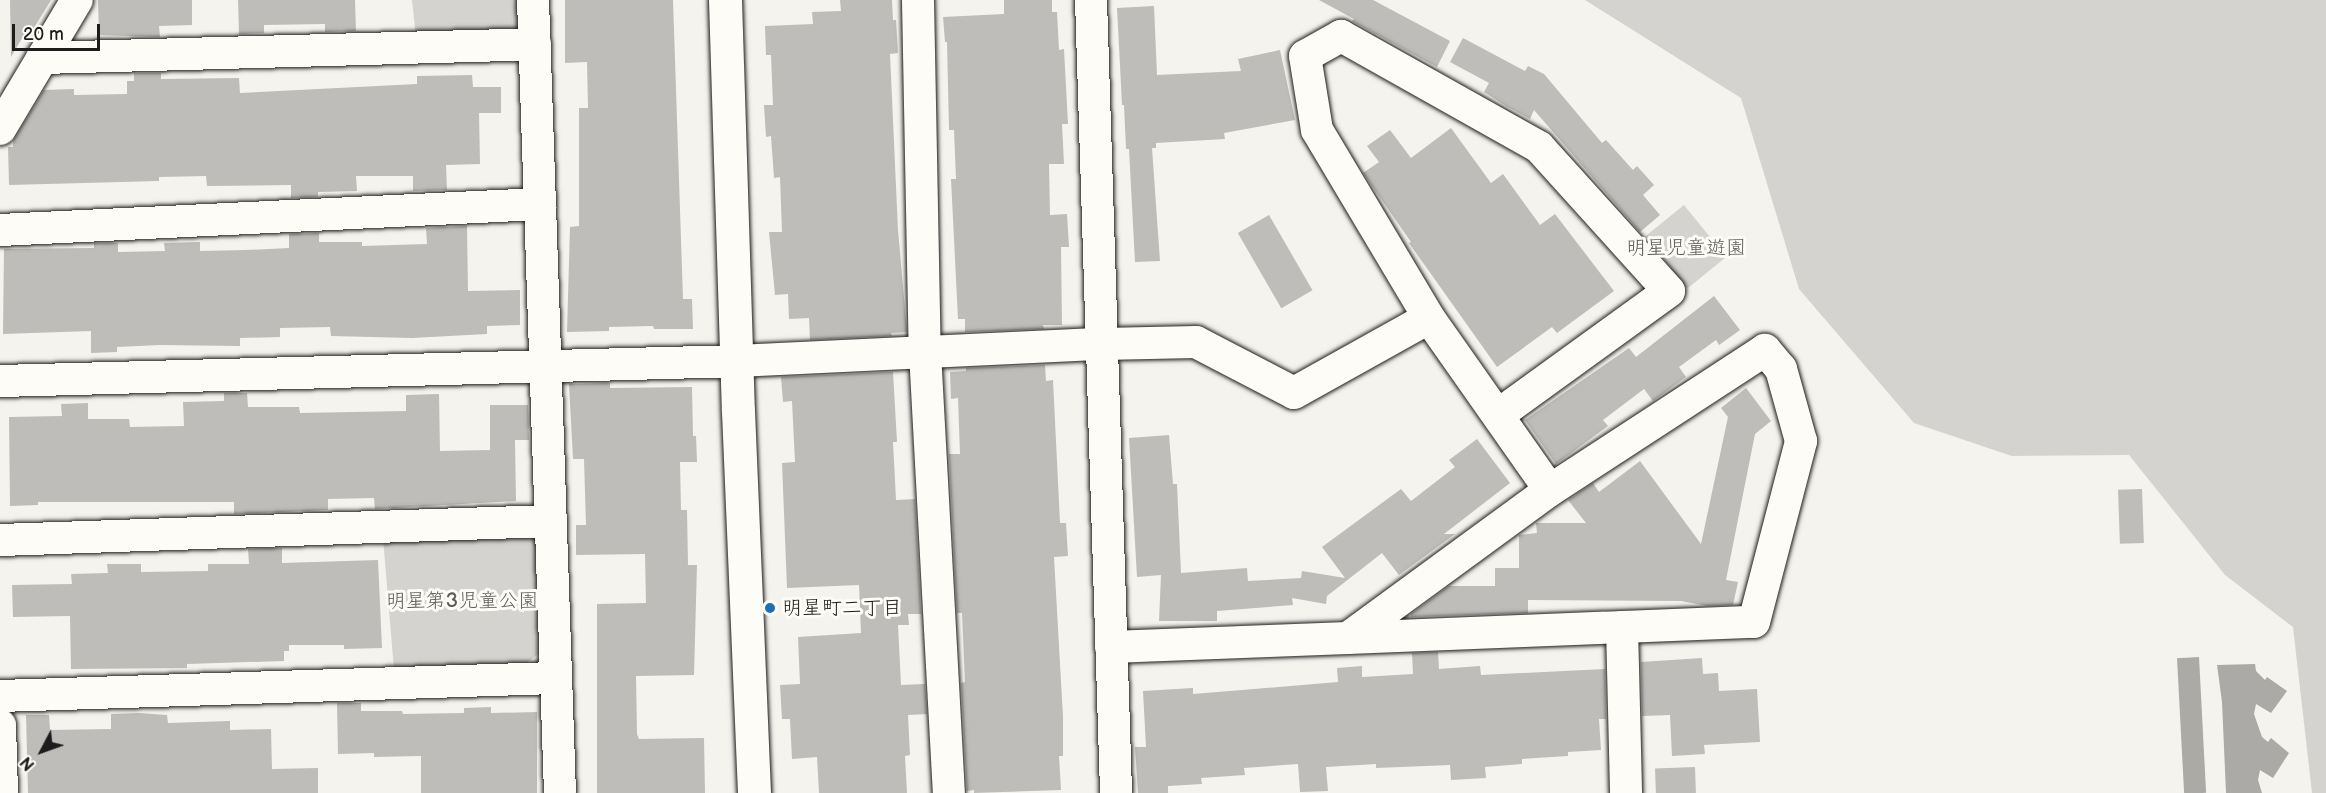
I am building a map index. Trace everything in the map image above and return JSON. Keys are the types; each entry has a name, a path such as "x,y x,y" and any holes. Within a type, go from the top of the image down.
{"street":[{"path":"0,129 77,0"},
{"path":"533,0 560,793"},
{"path":"725,0 754,793"},
{"path":"918,0 925,352 948,793"},
{"path":"1091,0 1116,793"},
{"path":"1498,415 1669,291 1539,147 1341,36 1305,56 1317,130 1429,318 1550,490"},
{"path":"42,58 534,44"},
{"path":"0,230 540,204"},
{"path":"0,381 737,361 1102,344 1196,342 1294,393 1429,318"},
{"path":"1111,647 1348,638 1754,622 1802,441 1781,369 1765,350 1550,490 1348,638"},
{"path":"0,540 550,521"},
{"path":"1622,627 1626,793"},
{"path":"0,696 555,678"},
{"path":"0,725 2,793"}],"green space":[{"path":"412,0 530,0 530,23 513,35 416,37"},
{"path":"1585,0 2326,0 2326,793 2312,793 2293,627 2225,575 2129,455 2012,456 1914,423 1799,289 1741,98"},
{"name":"明星児童遊園","path":"1684,205 1726,257 1687,289 1645,236"},
{"name":"明星第3児童公園","path":"537,534 545,649 525,664 394,670 383,538"}],"shaded area":[{"path":"2199,657 2206,793 2184,793 2177,658"},
{"path":"2255,664 2256,671 2265,680 2267,677 2287,691 2271,713 2256,704 2254,714 2262,737 2268,742 2271,738 2289,753 2273,778 2260,770 2258,780 2262,793 2226,793 2222,702 2217,665"}],"building":[{"path":"10,0 51,0 32,31 28,28 11,57"},
{"path":"98,0 192,0 192,25 159,26 160,37 99,35"},
{"path":"238,0 355,0 356,31 325,32 325,24 264,25 264,33 239,34"},
{"path":"565,0 673,0 683,299 692,299 693,329 654,329 653,326 609,327 609,331 567,332 570,227 579,226 579,108 588,108 587,62 565,63"},
{"path":"840,0 892,0 898,53 890,54 898,230 907,332 891,333 892,336 810,340 809,318 789,319 788,294 775,295 769,232 782,232 780,177 774,178 771,136 766,137 764,105 773,105 771,55 766,55 765,26 813,24 812,12 841,11"},
{"path":"1004,0 1052,0 1052,12 1057,12 1059,50 1064,49 1068,124 1062,124 1064,164 1049,164 1050,215 1067,214 1069,247 1061,247 1062,325 1043,325 1044,329 965,332 965,319 958,319 951,179 956,179 954,130 949,130 947,42 945,42 943,17 1004,14"},
{"path":"1319,0 1373,0 1450,41 1437,67 1352,21 1354,19"},
{"path":"1154,6 1157,75 1241,71 1238,59 1280,50 1295,120 1224,133 1225,139 1156,143 1156,148 1152,148 1160,261 1135,262 1129,149 1126,149 1124,105 1122,105 1117,8"},
{"path":"1463,38 1525,71 1528,66 1544,74 1602,143 1606,140 1633,170 1637,166 1654,185 1643,195 1660,215 1640,232 1534,110 1530,119 1506,106 1484,92 1489,83 1450,62"},
{"path":"134,73 161,73 161,79 239,78 240,93 417,84 417,76 472,75 473,87 501,87 501,113 479,113 480,164 446,165 447,190 413,191 413,176 356,176 357,191 318,192 318,197 291,198 291,185 207,186 206,176 159,177 159,181 9,185 8,147 13,147 13,141 44,90 74,89 74,95 127,94 127,81 134,81"},
{"path":"1451,128 1491,183 1503,174 1540,225 1555,214 1614,291 1557,333 1552,327 1497,367 1409,243 1411,242 1363,173 1379,162 1367,146 1390,130 1411,158"},
{"path":"1269,215 1312,290 1281,308 1238,233"},
{"path":"467,226 468,291 520,290 520,325 487,326 487,334 412,338 331,336 330,327 280,328 280,337 240,338 240,346 117,347 117,352 91,353 91,331 3,334 4,249 94,248 94,243 118,243 118,252 165,251 164,243 200,242 200,251 289,248 289,234 319,233 319,242 362,242 362,246 427,244 426,228"},
{"path":"1714,296 1740,330 1719,345 1716,340 1679,367 1686,377 1653,401 1644,389 1603,420 1608,426 1556,464 1525,420 1629,348 1636,357"},
{"path":"1045,365 1046,381 1053,380 1060,523 1066,523 1068,556 1054,557 1063,717 1063,756 1059,756 1061,790 974,793 974,790 967,791 961,683 965,682 962,613 957,613 949,454 960,454 958,398 951,399 950,372 966,371 966,368"},
{"path":"893,372 897,442 893,442 896,500 915,499 921,614 908,614 909,625 898,625 901,685 925,684 927,714 908,715 910,755 905,756 907,793 819,793 817,757 792,759 790,719 782,719 780,685 800,684 798,637 861,633 859,585 787,588 782,463 795,462 792,401 783,402 781,377"},
{"path":"610,383 610,388 692,387 693,436 696,436 697,462 680,462 681,510 687,510 688,565 697,565 694,675 636,676 637,734 639,739 704,738 705,793 597,793 597,604 646,603 645,554 576,555 576,525 586,525 584,459 573,459 569,384"},
{"path":"1746,388 1771,421 1755,434 1726,580 1738,582 1733,605 1707,606 1681,601 1528,600 1528,613 1411,617 1411,614 1449,586 1495,586 1495,568 1519,568 1519,535 1537,533 1536,523 1586,523 1568,500 1593,483 1599,492 1640,461 1701,544 1728,417 1721,408"},
{"path":"224,393 247,393 248,407 299,407 300,413 406,411 406,395 439,394 440,451 490,450 490,405 528,405 529,440 515,440 516,501 375,509 374,498 328,499 328,510 234,514 234,502 38,502 38,505 10,506 9,417 62,416 61,404 88,403 88,419 129,419 130,427 184,426 183,402 224,401"},
{"path":"1169,435 1173,484 1177,484 1181,573 1247,568 1248,581 1301,578 1302,571 1345,578 1322,547 1401,489 1411,501 1455,467 1449,460 1477,439 1510,483 1444,534 1455,534 1399,575 1382,553 1327,596 1326,604 1292,598 1293,605 1217,611 1217,621 1159,621 1161,575 1137,577 1129,438"},
{"path":"2142,489 2144,543 2120,544 2118,490"},
{"path":"282,548 282,563 378,560 382,648 344,649 344,645 289,645 289,651 284,651 284,661 187,664 187,668 71,669 70,616 13,617 12,585 72,584 71,574 108,573 107,564 141,564 141,572 208,571 208,564 249,564 248,549"},
{"path":"1438,652 1439,669 1480,666 1481,675 1605,669 1606,719 1599,719 1601,750 1568,752 1568,756 1522,759 1522,764 1485,767 1486,778 1451,780 1450,765 1376,768 1376,764 1326,767 1328,791 1300,792 1298,764 1244,768 1245,775 1201,778 1202,784 1168,786 1168,793 1138,793 1135,747 1146,747 1143,691 1193,688 1193,694 1338,682 1337,668 1362,666 1362,677 1413,674 1412,653"},
{"path":"1702,658 1703,674 1718,673 1719,691 1757,689 1760,742 1704,745 1705,754 1672,756 1670,715 1642,716 1641,662"},
{"path":"337,703 361,703 361,711 402,711 403,714 464,713 464,708 491,707 491,713 537,712 537,793 421,793 421,756 374,757 374,753 338,754"},
{"path":"111,714 167,715 168,723 230,721 230,730 271,729 272,769 318,768 318,793 28,793 26,715 49,715 50,730 111,729"},
{"path":"1695,767 1696,793 1656,793 1655,768"}],"place":[{"name":"明星町二丁目","path":"770,608"}]}
